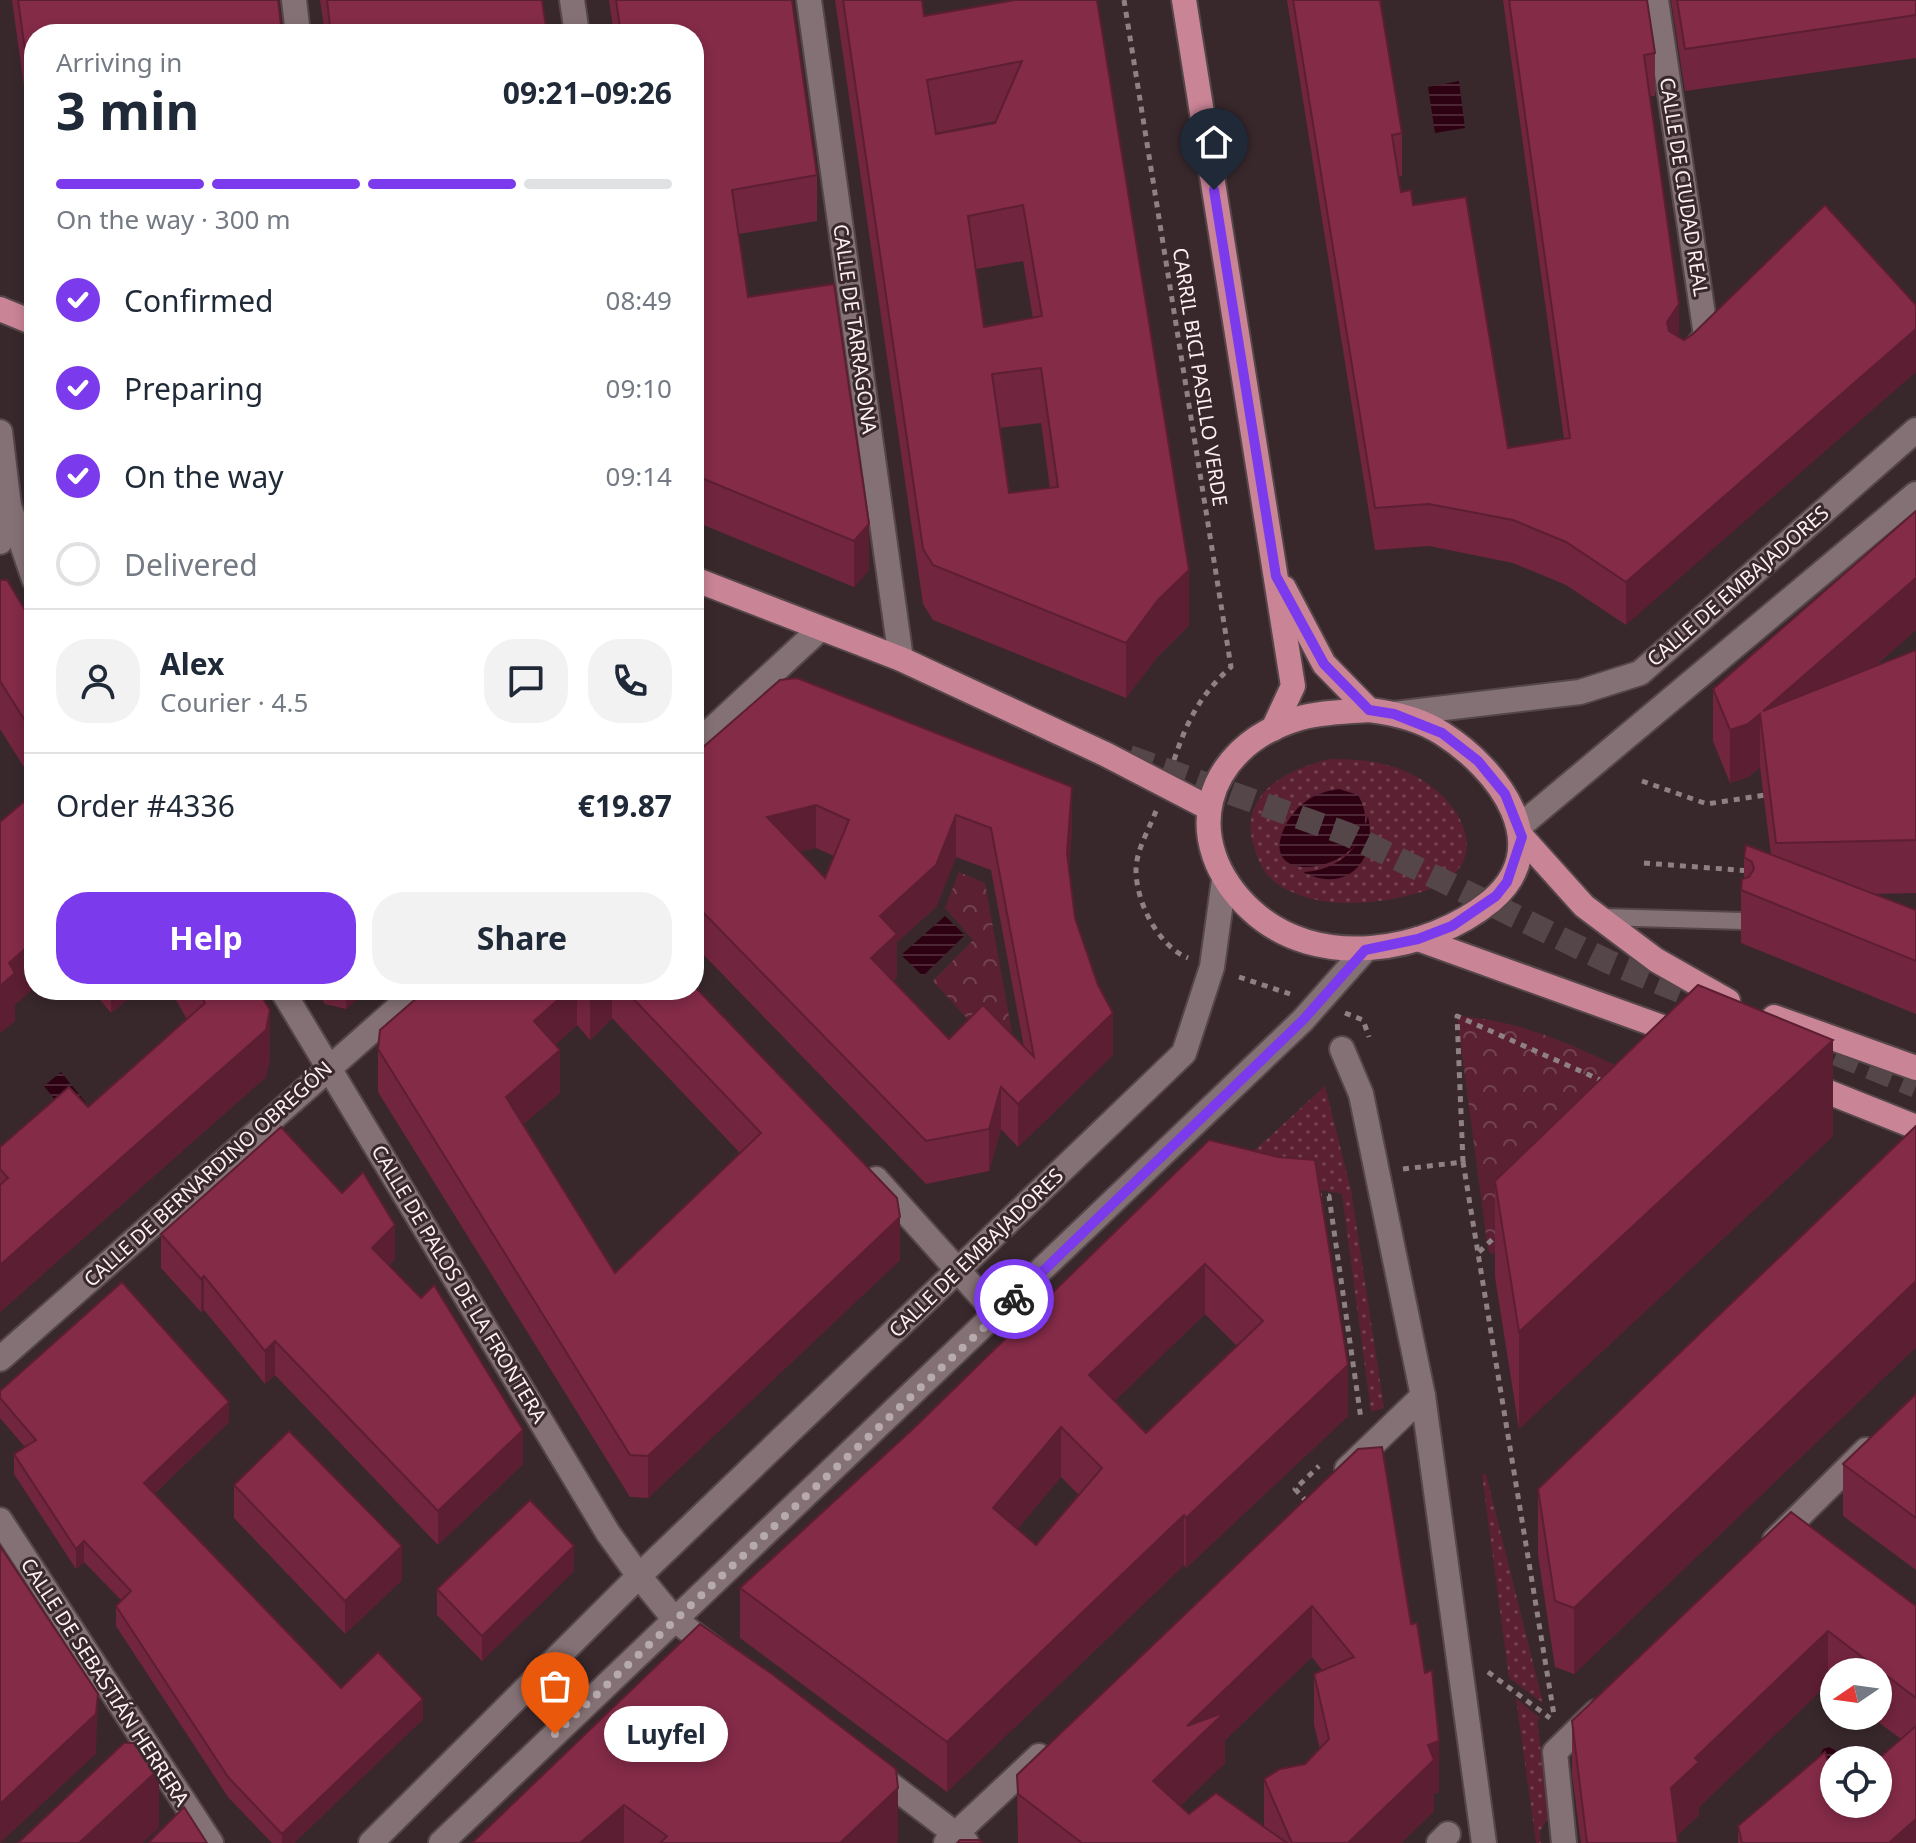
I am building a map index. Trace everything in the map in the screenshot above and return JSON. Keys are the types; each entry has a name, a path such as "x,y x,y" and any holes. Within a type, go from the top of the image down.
{"main road":[{"path":"294,0 297,24"},
{"path":"572,0 576,24"},
{"name":"CALLE DE TARRAGONA","path":"809,0 901,659"},
{"path":"1184,0 1293,686 1273,729"},
{"name":"CALLE DE CIUDAD REAL","path":"1656,0 1706,335 1682,367"},
{"path":"0,309 24,319"},
{"name":"CALLE DE EMBAJADORES","path":"1394,714 1580,692 1640,673 1916,430"},
{"path":"0,432 9,506 24,550"},
{"path":"1916,494 1521,832 1507,882 1496,896 1467,919 1418,939 1365,950 1305,940 1282,931 1251,910 1224,880 1208,829 1212,790 1226,766 1248,744 1273,729 1316,714 1369,710 1394,714 1442,733 1478,761 1505,794 1521,832 1584,906 1656,960 1723,999 1916,1068"},
{"path":"0,542 9,506"},
{"path":"1276,576 1324,664 1369,710"},
{"path":"704,583 901,659 1107,755 1209,808"},
{"path":"704,737 820,629"},
{"name":"CALLE DE EMBAJADORES","path":"371,1843 639,1576 1184,1053 1212,967 1224,880"},
{"path":"1418,939 1705,1044"},
{"path":"441,1843 1303,1020 1365,950"},
{"name":"CALLE DE PALOS DE LA FRONTERA","path":"288,1000 608,1533 639,1576"},
{"name":"CALLE DE BERNARDINO OBREGÓN","path":"0,1359 406,1000"},
{"path":"1342,1049 1361,1094 1423,1396 1464,1839"},
{"path":"1776,1071 1916,1127"},
{"path":"856,1158 959,1267 997,1314"},
{"path":"1332,1483 1423,1396"},
{"path":"1761,1553 1883,1434"},
{"name":"CALLE DE SEBASTIÁN HERRERA","path":"0,1520 211,1843"},
{"path":"1795,1521 1816,1537"},
{"path":"639,1576 675,1620 737,1668"},
{"path":"1564,1843 1555,1752 1617,1692"},
{"path":"125,1760 143,1742"},
{"path":"859,1760 956,1840 1053,1743"}],"lane":[{"path":"1601,917 1743,921"}],"path":[{"name":"CARRIL BICI PASILLO VERDE","path":"1124,0 1231,667 1206,689 1190,713 1179,742"},
{"path":"1642,781 1707,804 1765,795"},
{"path":"1150,825 1136,869 1141,898 1162,938 1175,953 1185,957"},
{"path":"1644,863 1760,872"},
{"path":"1235,975 1289,994"},
{"path":"1480,1666 1554,1721 1463,1162 1457,1016 1616,1087"},
{"path":"1394,1170 1463,1162"},
{"path":"1314,1195 1329,1196 1361,1426"},
{"path":"1478,1253 1501,1232"},
{"path":"1316,1512 1295,1489 1328,1457"}],"green space":[{"path":"1329,759 1361,760 1391,766 1431,786 1448,801 1460,818 1466,836 1466,854 1458,869 1443,883 1418,893 1364,902 1326,902 1291,892 1276,883 1257,857 1251,828 1252,812 1269,787 1282,778"},
{"path":"959,872 985,883 1014,1044 1003,1058 933,981 973,940 945,908"},
{"path":"1457,1016 1532,1031 1579,1048 1648,1080 1651,1103 1492,1255 1488,1250"},
{"path":"1325,1086 1351,1190 1384,1408 1371,1412 1342,1194 1231,1172"},
{"path":"1486,1474 1543,1703 1509,1678 1482,1475"},
{"path":"1516,1698 1540,1718 1537,1720 1549,1816 1540,1831 1541,1843 1536,1843"}],"shaded area":[{"path":"1459,81 1465,128 1435,133 1428,87"},
{"path":"1339,789 1358,795 1365,820 1358,841 1342,856 1322,865 1301,867 1285,861 1280,846 1293,814 1310,799"},
{"path":"1368,816 1368,847 1356,869 1346,876 1333,879 1303,872 1327,867 1346,856 1359,839"},
{"path":"945,916 965,935 923,976 901,955"},
{"path":"61,1072 86,1103 70,1119 44,1086"}],"building":[{"path":"18,0 278,0 281,24 24,24 24,43"},
{"path":"327,0 542,0 546,24 330,24"},
{"path":"616,0 792,0 817,175 732,190 748,297 834,284 869,524 854,541 704,479 704,24 620,24"},
{"path":"843,0 922,0 924,16 1015,0 1097,0 1189,570 1158,600 1126,643 933,565 923,549","holes":["1022,61 995,123 936,134 927,80","1023,205 1042,316 984,327 968,216","1041,368 1058,487 1009,493 992,374"]},
{"path":"1293,0 1380,0 1402,133 1392,135 1401,192 1411,190 1413,205 1466,197 1508,448 1570,438 1509,0 1647,0 1655,53 1644,55 1679,304 1667,322 1669,331 1684,340 1693,334 1825,205 1916,305 1916,329 1626,582 1566,542 1513,520 1429,504 1375,508"},
{"path":"1677,0 1916,0 1916,15 1685,49"},
{"path":"1916,511 1916,578 1763,711 1916,650 1916,840 1776,843 1760,714 1748,724 1730,730 1713,689"},
{"path":"0,580 7,580 24,608 24,719 0,681"},
{"path":"797,678 1072,787 1067,853 1075,918 1098,985 1113,1013 1018,1104 1001,1087 989,1129 926,1141 704,913 704,746 780,680","holes":["816,805 849,820 825,878 767,817","956,815 991,828 1034,1057 983,1005 949,1039 871,958 897,934 880,916 936,865"]},
{"path":"24,802 24,950 9,963 15,973 0,986 0,822"},
{"path":"1746,845 1916,910 1916,961 1741,890 1742,879 1749,877 1754,869 1752,862 1744,857"},
{"path":"1698,985 1833,1040 1519,1332 1495,1181"},
{"path":"704,996 897,1198 900,1217 648,1456 630,1455 378,1049 380,1030 414,1000 558,1000 534,1021 560,1050 506,1097 615,1273 761,1133 635,1000 704,1000"},
{"path":"203,1000 264,1000 270,1010 266,1030 0,1265 0,1185 8,1178 0,1169 0,1147 69,1087 88,1107 205,1003"},
{"path":"1916,1126 1916,1281 1574,1608 1555,1601 1538,1489"},
{"path":"281,1127 342,1193 363,1172 395,1225 372,1248 421,1298 434,1285 523,1430 438,1511 275,1341 265,1351 204,1276 201,1279 161,1234"},
{"path":"1209,1140 1278,1157 1315,1160 1348,1365 1186,1518 1184,1515 947,1742 740,1588 914,1428","holes":["1205,1264 1263,1321 1146,1433 1089,1375","1061,1427 1102,1468 1036,1545 993,1508"]},
{"path":"122,1282 229,1402 144,1483 341,1688 378,1652 423,1699 282,1834 228,1777 116,1606 131,1591 84,1541 76,1549 14,1454 36,1440 0,1398 0,1391"},
{"path":"1916,1394 1916,1518 1843,1464"},
{"path":"289,1431 402,1546 345,1601 234,1485"},
{"path":"1382,1447 1411,1624 1417,1623 1425,1673 1432,1670 1439,1741 1428,1745 1434,1760 1348,1843 1292,1843 1264,1779 1280,1769 1305,1764 1329,1739 1314,1674 1354,1657 1312,1606 1187,1726 1225,1712 1153,1781 1189,1814 1216,1793 1287,1843 1082,1843 1018,1794 1017,1775 1358,1449"},
{"path":"530,1500 574,1546 482,1636 437,1589"},
{"path":"1791,1512 1916,1606 1916,1698 1892,1680 1892,1658 1863,1658 1828,1631 1695,1758 1699,1762 1671,1788 1678,1843 1587,1843 1572,1721"},
{"path":"0,1546 98,1694 96,1714 0,1804"},
{"path":"700,1624 772,1674 896,1769 898,1788 840,1843 660,1843 667,1836 624,1805 580,1843 472,1843"},
{"path":"1916,1726 1916,1819 1889,1843 1742,1843 1738,1826 1820,1756 1820,1818 1892,1818 1892,1747"},
{"path":"124,1743 142,1743 159,1769 79,1843 18,1843"},
{"path":"184,1807 207,1843 148,1843"},
{"path":"960,1840 979,1840 983,1843 957,1843"}],"tunnel":[{"path":"1129,757 1347,834 1609,962 1717,1006"},
{"path":"1803,1040 1916,1086"}],"way so far":[{"path":"555,1734 1014,1299"}],"place":[{"name":"Luyfel","path":"555,1734"}],"route":[{"path":"1014,1299 1303,1020 1365,950 1394,946 1452,926 1467,919 1496,896 1507,882 1517,860 1522,837 1505,794 1478,761 1442,733 1394,714 1369,710 1324,664 1276,576 1214,190"}]}
